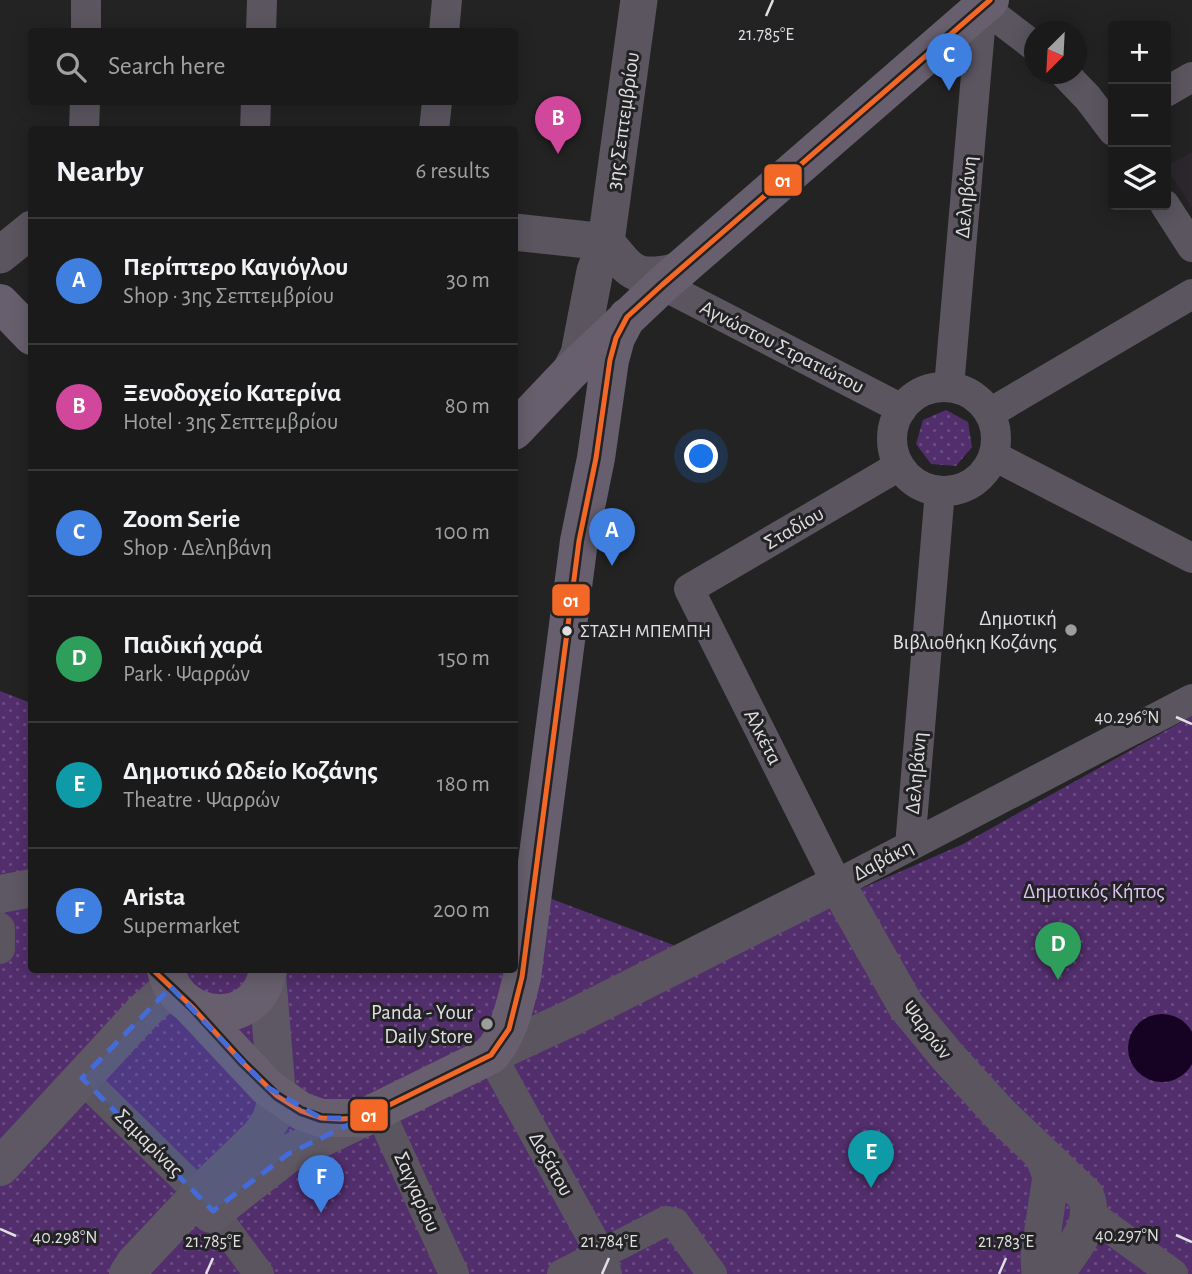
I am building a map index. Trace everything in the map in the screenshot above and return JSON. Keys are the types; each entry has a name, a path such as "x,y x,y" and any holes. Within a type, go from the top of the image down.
{"main road":[{"path":"518,427 627,317 981,2"},
{"path":"0,303 23,336"},
{"name":"3ης Σεπτεμβρίου","path":"491,1055 509,1029 522,976 579,541 596,457 610,360 616,338 627,317"},
{"name":"3ης Σεπτεμβρίου","path":"579,541 580,456 584,414 598,344"},
{"path":"540,402 568,397 578,404 584,414"},
{"path":"0,894 28,889"},
{"path":"171,983 201,1011 220,1014 246,1005 259,992 268,973"},
{"path":"140,1274 207,1202 272,1118 277,1096 268,973"},
{"path":"0,1167 171,983"},
{"path":"171,983 243,1063 277,1096 301,1111 321,1118 371,1114"},
{"path":"128,1274 135,1262 207,1202 288,1154 491,1055"}],"street":[{"path":"86,0 86,28"},
{"path":"261,28 262,0"},
{"path":"444,28 447,0"},
{"name":"3ης Σεπτεμβρίου","path":"570,372 579,354 595,271 606,242 639,0"},
{"path":"981,2 1024,38"},
{"name":"Δεληβάνη","path":"949,387 981,2"},
{"path":"1171,89 1192,77"},
{"path":"1075,84 1108,121"},
{"path":"84,126 85,105"},
{"path":"255,126 256,105"},
{"path":"435,126 437,105"},
{"path":"1168,210 1192,247"},
{"path":"0,255 28,232"},
{"path":"518,232 606,242 627,269 642,275 670,278"},
{"name":"3ης Σεπτεμβρίου","path":"598,344 609,284 606,242"},
{"name":"Αγνώστου Στρατιώτου","path":"670,278 902,409"},
{"path":"990,413 1192,294"},
{"path":"949,387 972,395 990,413 997,442 989,466 973,483 963,488 940,491 921,486 900,466 892,443 893,431 902,409 909,401 928,390 949,387"},
{"path":"994,456 1192,558"},
{"name":"Σταδίου","path":"689,589 900,466"},
{"name":"Δεληβάνη","path":"910,846 940,491"},
{"name":"Αλκέτα","path":"689,589 837,884"},
{"name":"Δαβάκη","path":"491,1055 571,1018 837,884 1192,699"},
{"name":"Ψαρρών","path":"837,884 906,1006 947,1056 1043,1156 1086,1196 1090,1214"},
{"path":"0,929 0,949"},
{"path":"522,976 531,1000 540,1011 549,1017 571,1018"},
{"name":"Δοξάτου","path":"491,1055 604,1264"},
{"name":"Σαμαρίνας","path":"82,1078 207,1202 259,1274"},
{"name":"Σαγγαρίου","path":"371,1114 454,1274"},
{"path":"1040,1274 1039,1256 1051,1176 1043,1156"},
{"path":"1056,1274 1083,1233 1090,1214 1173,1274"},
{"path":"562,1274 604,1264 666,1221 675,1223 712,1274"}],"highlighted area":[{"path":"171,987 267,1087 321,1118 363,1118 288,1154 213,1211 82,1078"}],"shaded area":[{"path":"1192,152 1192,208 1171,175 1171,164"},
{"path":"1155,1015 1169,1015 1181,1020 1193,1035 1193,1061 1181,1076 1169,1081 1155,1081 1143,1076 1134,1067 1129,1055 1129,1041 1134,1029 1143,1020"}],"green space":[{"path":"946,410 968,422 972,447 956,466 931,464 916,444 923,420"},
{"name":"Δημοτικός Κήπος","path":"0,691 28,702 28,973 518,973 518,886 705,957 961,845 1192,716 1192,1274 0,1274"}],"transit line":[{"name":"01","path":"156,973 277,1096 301,1111 321,1118 363,1118 491,1055 509,1029 522,977 579,541 616,338 627,317 662,285 990,0"}],"place":[{"name":"Zoom Serie","path":"949,91"},
{"name":"Ξενοδοχείο Κατερίνα","path":"558,154"},
{"name":"Περίπτερο Καγιόγλου","path":"612,566"},
{"name":"Δημοτική Βιβλιοθήκη Κοζάνης","path":"1071,630"},
{"name":"ΣΤΑΣΗ ΜΠΕΜΠΗ","path":"567,631"},
{"name":"Παιδική χαρά","path":"1058,980"},
{"name":"Panda - Your Daily Store","path":"487,1024"},
{"name":"Δημοτικό Ωδείο Κοζάνης","path":"871,1188"},
{"name":"Arista","path":"321,1213"}]}
